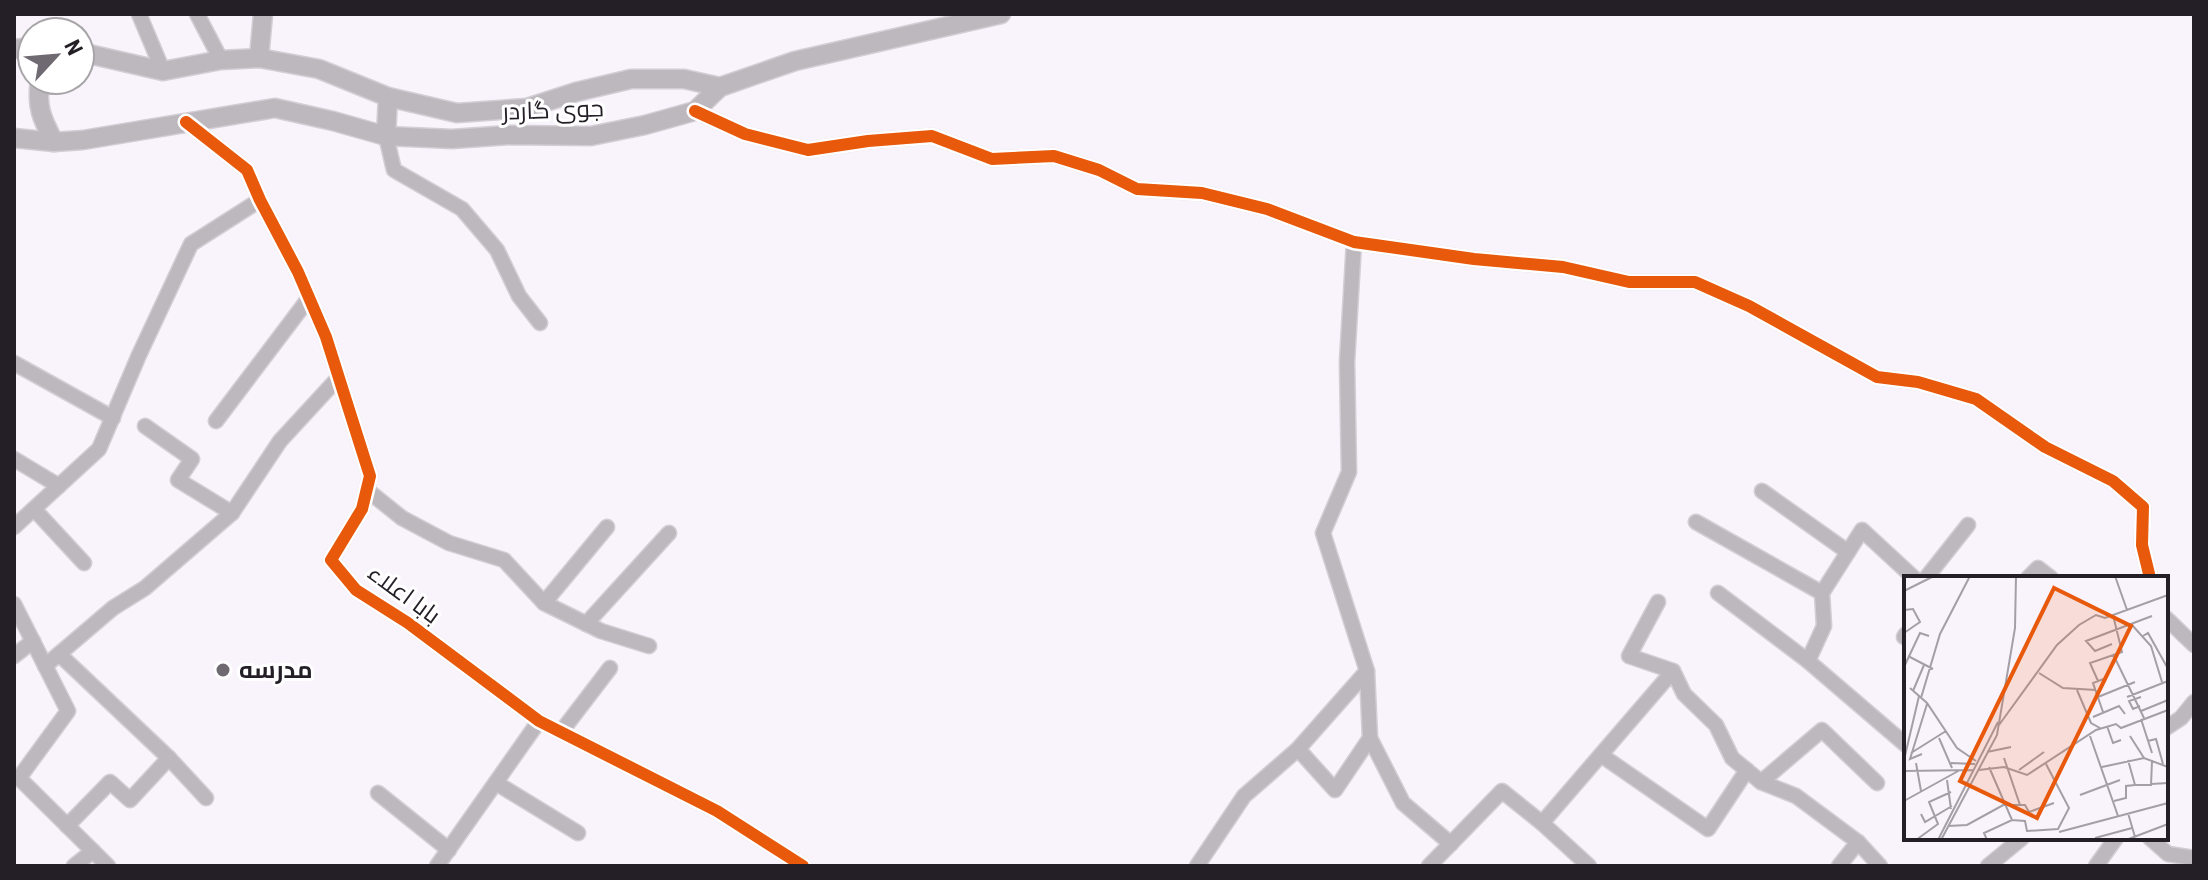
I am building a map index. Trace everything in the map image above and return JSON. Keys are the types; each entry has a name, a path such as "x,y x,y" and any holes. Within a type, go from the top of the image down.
{"street":[{"path":"139,14 163,71"},
{"path":"197,14 221,60"},
{"path":"259,58 263,14"},
{"path":"720,87 795,61 1001,14"},
{"name":"جوی گاردر","path":"96,56 163,71 221,60 259,58 319,69 388,97 457,113 527,108 631,79 684,79 720,87"},
{"name":"جوی گاردر","path":"14,138 54,142 83,140 275,108 386,136 452,139 510,135 591,136 695,111 720,87"},
{"path":"38,96 41,117 54,142"},
{"path":"388,97 386,136 394,170 462,209 497,250 519,296 540,323"},
{"path":"695,111 745,134 808,150 932,136 992,159 1054,156 1099,170 1137,189 1202,193 1267,209 1354,242 1474,259 1563,267 1629,282 1695,282 1749,306 1877,377 1918,382 1976,399 2045,447 2113,481 2143,507 2142,545 2150,576"},
{"path":"186,122 247,170 298,272 326,337 339,377 370,476 367,490 402,518 449,543 504,560 544,603 601,631 649,646"},
{"path":"14,527 99,449 191,244 260,200"},
{"path":"1354,242 1347,362 1349,472 1323,533 1367,671 1370,738 1403,803 1451,844"},
{"path":"216,421 309,298"},
{"path":"14,363 113,418"},
{"path":"45,666 113,608 145,588 232,513 280,441 339,377"},
{"path":"145,426 192,459 178,480 232,513"},
{"path":"14,459 59,486"},
{"name":"بابا اعلاء","path":"367,490 362,509 331,560 356,590 408,623 539,721 717,811 803,866"},
{"path":"1762,491 1848,552"},
{"path":"34,509 84,563"},
{"path":"1696,522 1822,593"},
{"path":"1928,576 1968,525"},
{"path":"544,603 607,527"},
{"path":"1808,661 1824,626 1822,593 1862,530 1912,576"},
{"path":"586,624 669,533"},
{"path":"2030,576 2038,568 2048,576"},
{"path":"1718,593 1808,661 1904,743"},
{"path":"1658,602 1629,656 1673,671 1684,694 1716,725 1732,758 1761,782 1796,796 1858,842 1880,866"},
{"path":"14,604 68,711 19,778 108,866"},
{"path":"2168,620 2194,645"},
{"path":"14,656 33,641"},
{"path":"59,654 169,758 206,798"},
{"path":"561,732 610,668"},
{"path":"1197,866 1244,796 1298,749 1367,671"},
{"path":"1542,823 1673,671"},
{"path":"2168,727 2181,718 2194,702"},
{"path":"437,866 539,721"},
{"path":"1761,782 1822,730 1877,783"},
{"path":"1298,749 1335,790 1370,738"},
{"path":"1601,755 1708,829 1747,770"},
{"path":"67,826 110,782 130,800 169,758"},
{"path":"496,783 578,833"},
{"path":"1429,866 1502,791 1589,866"},
{"path":"378,793 449,850"},
{"path":"1988,866 2020,840"},
{"path":"2096,866 2115,840"},
{"path":"2152,840 2168,854 2194,858"},
{"path":"1839,866 1858,842"},
{"path":"74,866 93,851"}],"cycle path":[{"path":"695,111 745,134 808,150 932,136 992,159 1054,156 1099,170 1137,189 1202,193 1267,209 1354,242 1474,259 1563,267 1629,282 1695,282 1749,306 1877,377 1918,382 1976,399 2045,447 2113,481 2143,507 2142,545 2150,576"},
{"path":"186,122 247,170 298,272 326,337 370,476 362,509 331,560 356,590 408,623 539,721 717,811 803,866"}],"place":[{"name":"مدرسه","path":"223,670"}]}
